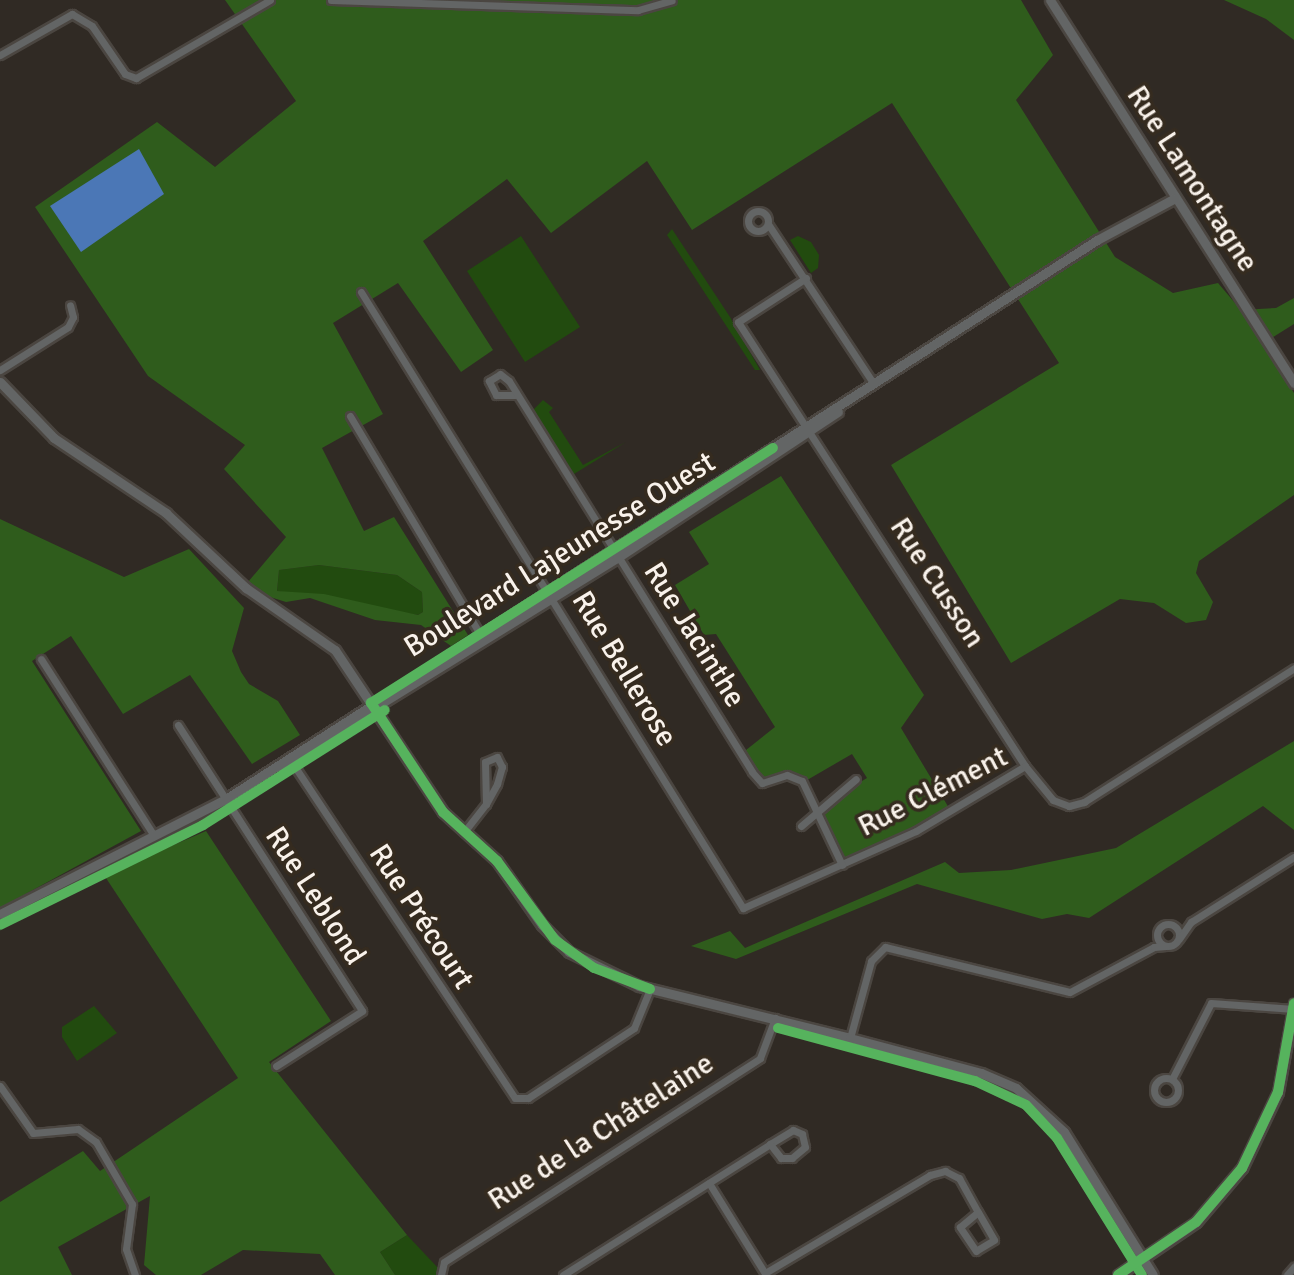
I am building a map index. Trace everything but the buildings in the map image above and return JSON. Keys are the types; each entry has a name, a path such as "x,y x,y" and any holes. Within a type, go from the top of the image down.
{"street":[{"path":"0,55 72,14 92,26 125,74 136,78 270,0"},
{"path":"331,0 638,10 672,0"},
{"name":"Rue Lamontagne","path":"1050,0 1294,383"},
{"name":"Boulevard Lajeunesse Ouest","path":"0,914 224,800 616,554 810,429 864,389 1097,240 1175,198"},
{"path":"768,224 874,384"},
{"name":"Rue Cusson","path":"806,278 738,322 1025,766"},
{"name":"Rue Bellerose","path":"361,292 743,908"},
{"path":"0,370 68,327 73,317 70,305"},
{"path":"0,382 54,438 166,513 257,597 329,645 443,812 497,861 564,948 600,971 650,989 775,1018 989,1076 1033,1100 1064,1132 1153,1275"},
{"name":"Rue Jacinthe","path":"517,395 752,772 762,783 787,775 802,781 842,865"},
{"path":"350,416 483,638"},
{"path":"41,659 153,834"},
{"name":"Rue Clément","path":"743,908 916,831 1025,766 1053,800 1069,806 1084,802 1294,668"},
{"name":"Rue Leblond","path":"178,725 362,1011 276,1066"},
{"path":"464,832 486,804 501,772 497,757 485,762 486,804"},
{"name":"Rue Précourt","path":"290,759 519,1100 634,1028 650,989"},
{"path":"801,826 815,809 856,779"},
{"path":"850,1038 871,961 885,947 1070,992 1146,951 1179,939 1191,922 1294,857"},
{"path":"1146,951 1161,927 1191,922"},
{"path":"1173,925 1179,939"},
{"path":"1157,935 1166,946"},
{"path":"1172,1079 1211,1003 1294,1009"},
{"path":"1118,1275 1203,1215 1249,1157 1281,1084 1294,1003"},
{"name":"Rue de la Châtelaine","path":"441,1275 444,1262 760,1058 775,1018"},
{"path":"0,1086 33,1133 78,1129 96,1142 132,1204 126,1249 135,1275"},
{"path":"563,1275 770,1144 793,1130 802,1134 805,1147 792,1158 781,1158 770,1144"},
{"path":"709,1183 765,1274 930,1175 945,1171 959,1178 994,1240 976,1251 960,1227 978,1212"},
{"path":"1287,1275 1294,1267"}],"green space":[{"path":"225,0 1021,0 1053,55 1016,100 1115,257 1173,293 1218,283 1241,310 1276,308 1294,298 1294,324 1267,341 1268,353 1294,393 1294,495 1199,561 1196,573 1213,602 1206,620 1186,623 1154,603 1120,599 1011,663 891,465 1059,363 892,103 692,230 647,161 551,233 507,179 423,241 493,350 461,372 398,283 333,323 383,414 322,448 364,531 394,517 468,635 451,646 421,625 375,620 310,598 286,602 270,597 248,582 286,537 224,469 245,445 148,376 35,207 157,122 215,167 296,101","holes":["319,565 397,575 422,592 423,612 418,615 324,594 277,591 279,570"]},
{"path":"1224,0 1294,0 1294,40 1266,19"},
{"path":"672,229 730,317 760,370 755,370 667,235"},
{"path":"521,236 580,327 525,362 467,271"},
{"path":"798,236 811,242 819,255 818,268 811,273 790,240"},
{"path":"543,400 553,408 549,412 583,465 626,442 574,474 533,410"},
{"path":"781,476 924,695 901,728 949,808 918,830 842,865 816,808 867,778 852,754 802,783 786,776 762,783 741,754 775,727 716,634 704,635 675,585 709,564 689,532"},
{"path":"0,519 124,577 189,549 244,608 232,651 241,672 249,684 278,701 300,735 252,764 190,675 123,714 71,636 32,661 141,831 0,908"},
{"path":"319,565 397,575 422,592 423,612 418,615 277,591 279,570"},
{"path":"1294,741 1294,830 1263,806 1089,918 1067,914 1042,919 917,884 736,959 691,946 730,931 745,948 945,862 959,873 1011,870 1116,848"},
{"path":"206,831 331,1021 269,1062 407,1235 380,1252 395,1275 335,1275 320,1254 243,1250 201,1275 156,1275 144,1265 150,1196 58,1247 72,1275 0,1275 0,1202 83,1151 100,1171 238,1078 104,875"},
{"path":"94,1006 117,1033 77,1061 62,1037 62,1027"},
{"path":"407,1235 439,1269 440,1275 395,1275 380,1252"}],"water":[{"path":"139,149 164,194 81,252 50,206"}],"cycle path":[{"path":"650,989 594,968 555,940 497,861 443,812 371,703 773,448"},
{"path":"0,925 203,825 385,710"},
{"path":"1118,1275 1196,1222 1242,1168 1278,1092 1294,1003"},
{"path":"778,1028 975,1081 1026,1105 1057,1138 1142,1275"}]}
